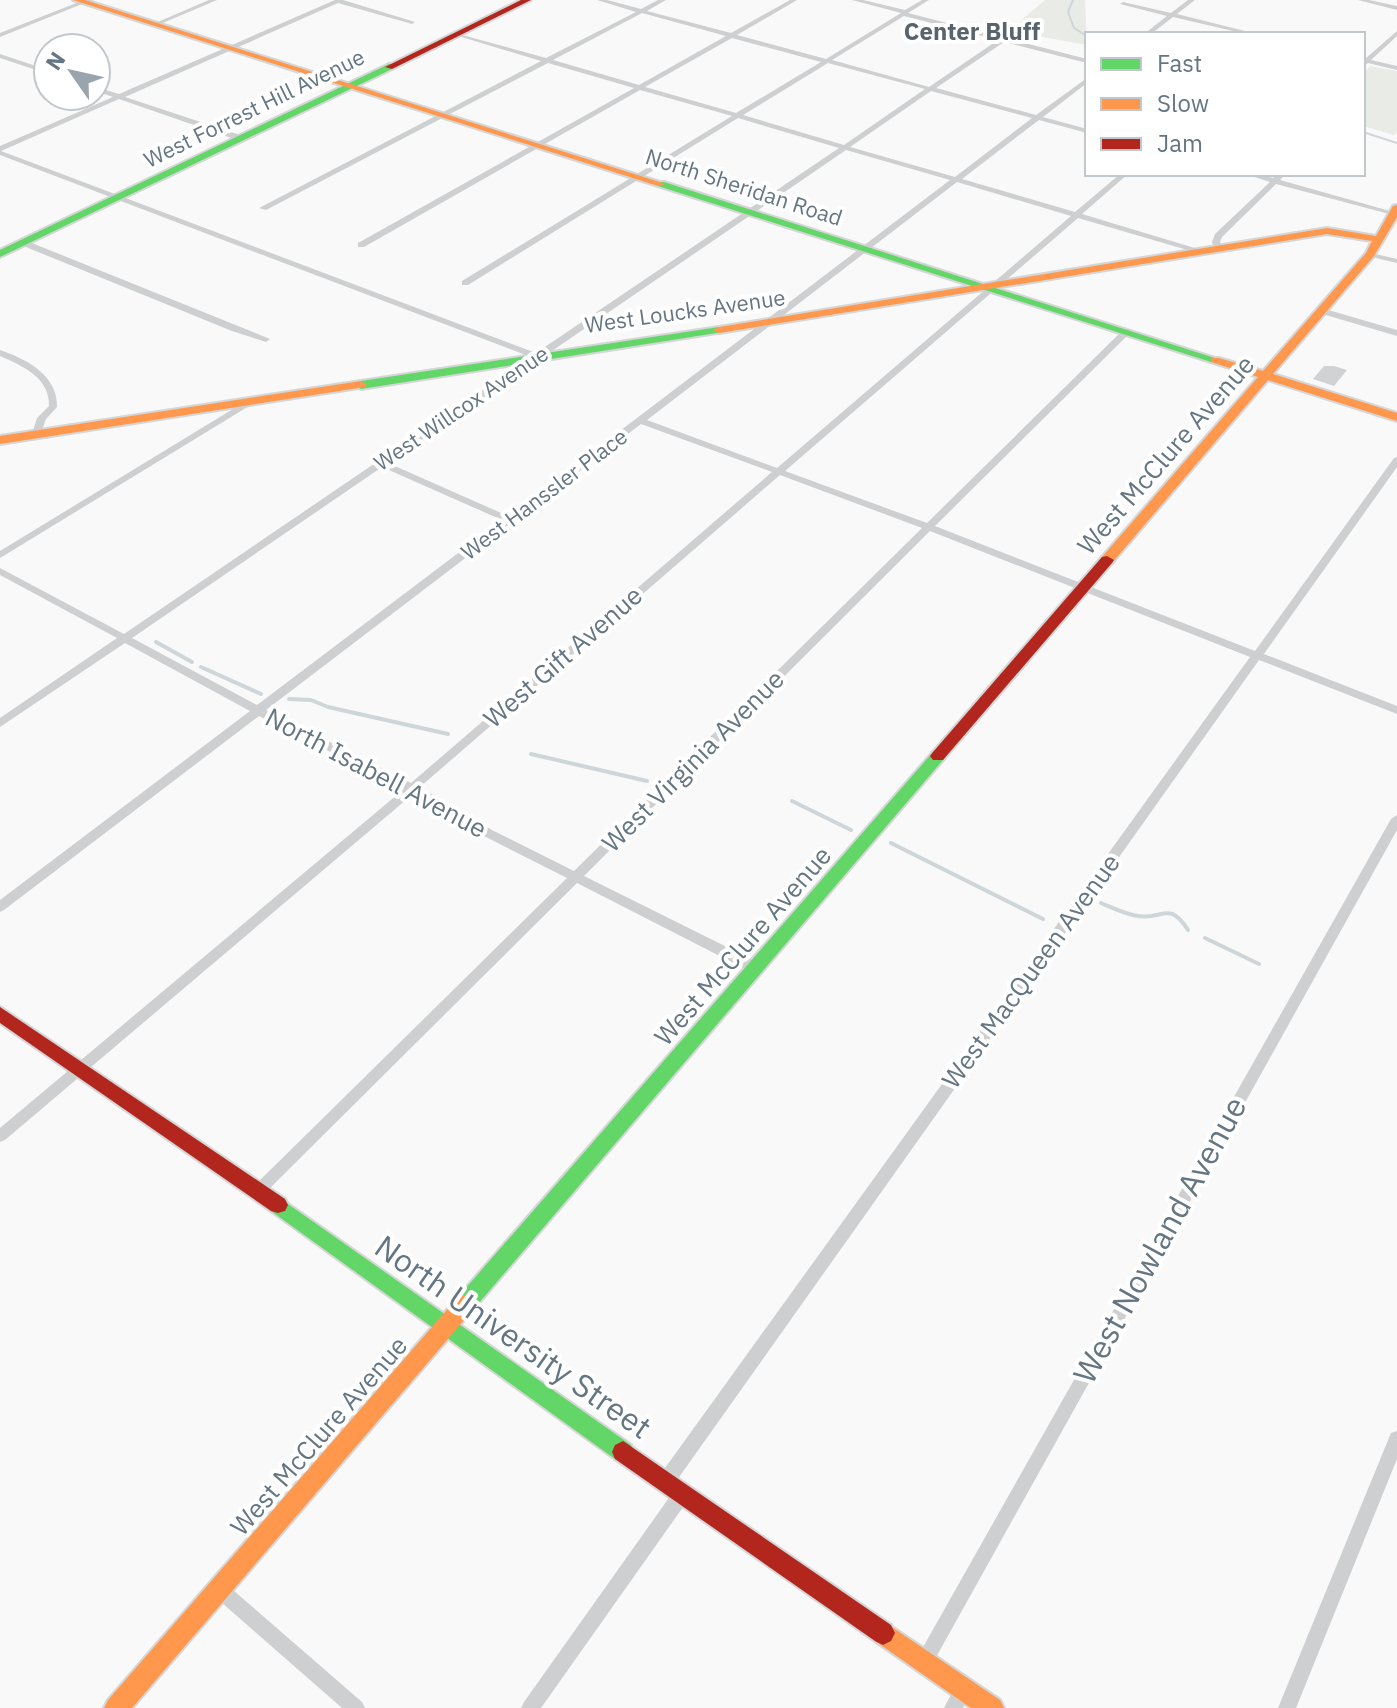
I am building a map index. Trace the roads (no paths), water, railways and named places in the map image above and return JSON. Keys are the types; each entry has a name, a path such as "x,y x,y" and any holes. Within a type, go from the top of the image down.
{"main road":[{"name":"West Forrest Hill Avenue","path":"1,253 527,0"},
{"name":"North Sheridan Road","path":"83,1 1397,417"},
{"name":"West McClure Avenue","path":"116,1708 1322,311 1373,246 1395,210"},
{"name":"West Loucks Avenue","path":"0,440 771,321 967,298 1013,278 1327,231 1373,246"},
{"name":"North University Street","path":"0,1014 258,1191 682,1494 992,1708"}],"street":[{"path":"156,24 214,0"},
{"path":"0,151 339,0 412,22"},
{"path":"600,0 1085,130"},
{"path":"263,208 663,0"},
{"path":"361,245 794,0"},
{"path":"855,0 1085,61"},
{"path":"465,283 926,0"},
{"path":"1150,32 1192,0"},
{"path":"1361,0 1397,8"},
{"path":"0,35 83,1"},
{"path":"1123,4 1245,32"},
{"path":"1365,61 1397,33"},
{"path":"457,34 1211,250 1218,236 1278,177 1395,210"},
{"name":"West Willcox Avenue","path":"0,723 1002,40"},
{"path":"0,56 32,67"},
{"path":"1365,62 1397,68"},
{"name":"West Hanssler Place","path":"0,907 1085,82"},
{"path":"112,95 240,138"},
{"path":"0,151 535,356"},
{"path":"1013,278 1122,176"},
{"path":"24,243 266,339"},
{"path":"1373,246 1397,261"},
{"name":"West Gift Avenue","path":"0,1136 412,788 776,471 967,298"},
{"path":"1322,311 1397,333"},
{"name":"West Virginia Avenue","path":"258,1191 1127,331"},
{"path":"0,353 32,370 51,389 53,407 42,418 37,434"},
{"path":"0,555 251,401"},
{"path":"642,421 928,527 1397,710"},
{"name":"West MacQueen Avenue","path":"666,1481 1397,460"},
{"path":"380,463 509,520"},
{"name":"North Isabell Avenue","path":"0,571 259,711 412,788 488,833 756,968"},
{"name":"West Nowland Avenue","path":"924,1662 1397,819"},
{"path":"1287,1708 1397,1439"},
{"path":"530,1708 682,1494"},
{"path":"219,1589 356,1708"},
{"path":"953,1708 963,1689"}],"waterway":[{"path":"1073,0 1068,12 1074,28 1085,35"},
{"path":"1365,133 1397,143"},
{"path":"156,642 192,662"},
{"path":"201,667 261,694"},
{"path":"289,699 311,700 328,707 448,734"},
{"path":"531,754 647,781"},
{"path":"792,801 851,830"},
{"path":"891,843 1043,919"},
{"path":"1101,903 1138,916 1171,913 1188,930"},
{"path":"1205,938 1259,964"}],"district":[{"name":"Center Bluff","path":"972,32"}]}
